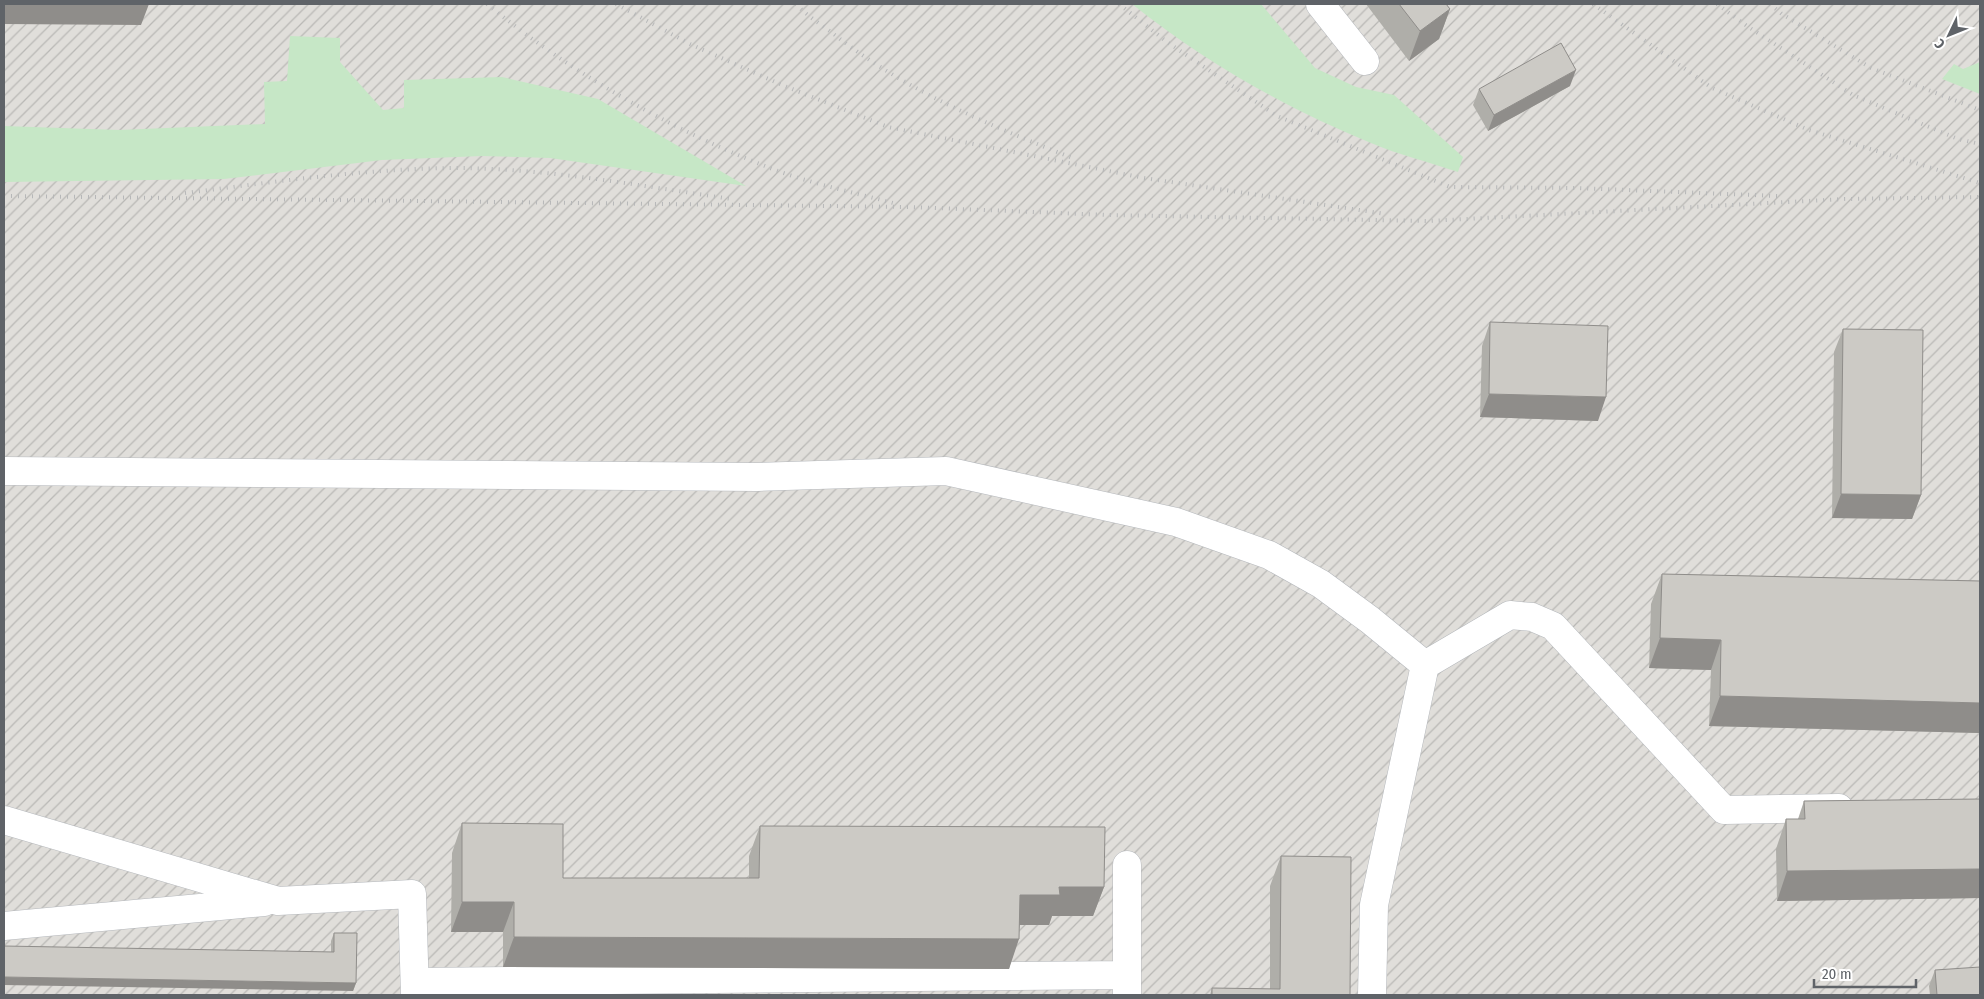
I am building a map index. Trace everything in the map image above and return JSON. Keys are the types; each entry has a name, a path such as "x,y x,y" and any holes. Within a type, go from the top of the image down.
{"lane":[{"path":"1320,4 1365,61"},
{"path":"4,471 747,477 946,472 1176,522 1269,555 1321,584 1370,620 1425,665"},
{"path":"1372,995 1374,905 1425,665 1510,615 1532,617 1553,626 1724,810 1862,808"},
{"path":"4,820 278,901"},
{"path":"4,926 278,901 412,894 415,988 1127,985 1128,866"}],"shaded area":[{"path":"4,4 1980,4 1980,995 4,995"}],"green space":[{"path":"1132,4 1261,4 1315,68 1356,87 1394,95 1463,157 1458,172 1403,155 1308,115 1217,64"},
{"path":"290,36 340,38 340,62 383,110 404,108 404,80 502,77 598,99 746,186 550,158 482,156 382,160 224,179 4,182 4,126 119,130 265,124 264,82 287,81"},
{"path":"1980,62 1980,94 1942,79 1954,64 1963,69"}],"building":[{"path":"1399,4 1446,4 1450,9 1420,31"},
{"path":"1561,43 1576,70 1494,115 1479,89"},
{"path":"1490,322 1608,326 1606,397 1489,394"},
{"path":"1843,329 1923,330 1921,495 1841,494"},
{"path":"1662,574 1980,581 1980,703 1720,696 1721,640 1660,638"},
{"path":"1980,799 1980,869 1787,871 1786,819 1805,819 1804,801"},
{"path":"462,823 563,824 563,878 759,878 760,826 1105,827 1104,887 1059,887 1060,895 1020,895 1019,939 514,937 514,902 462,902"},
{"path":"1281,856 1351,857 1350,995 1212,995 1212,988 1280,989"},
{"path":"334,933 357,933 356,983 4,977 4,946 334,952"},
{"path":"1980,967 1980,995 1937,995 1935,970"}],"railway":[{"path":"487,4 552,53 585,75 655,116 691,134 780,172 893,203"},
{"path":"616,4 690,44 782,85 888,127 1144,178 1386,214"},
{"path":"796,4 862,55 920,90 1012,134 1075,159"},
{"path":"1119,4 1167,42 1277,116 1450,187 1576,188 1778,196"},
{"path":"1593,4 1712,88 1809,130 1980,183"},
{"path":"1717,4 1747,26 1853,95 1958,139 1980,144"},
{"path":"1770,4 1782,14 1871,68 1980,110"},
{"path":"185,193 352,173 453,168 558,174 732,199"},
{"path":"4,196 910,207 1108,215 1428,221 1845,199 1980,197"}]}
